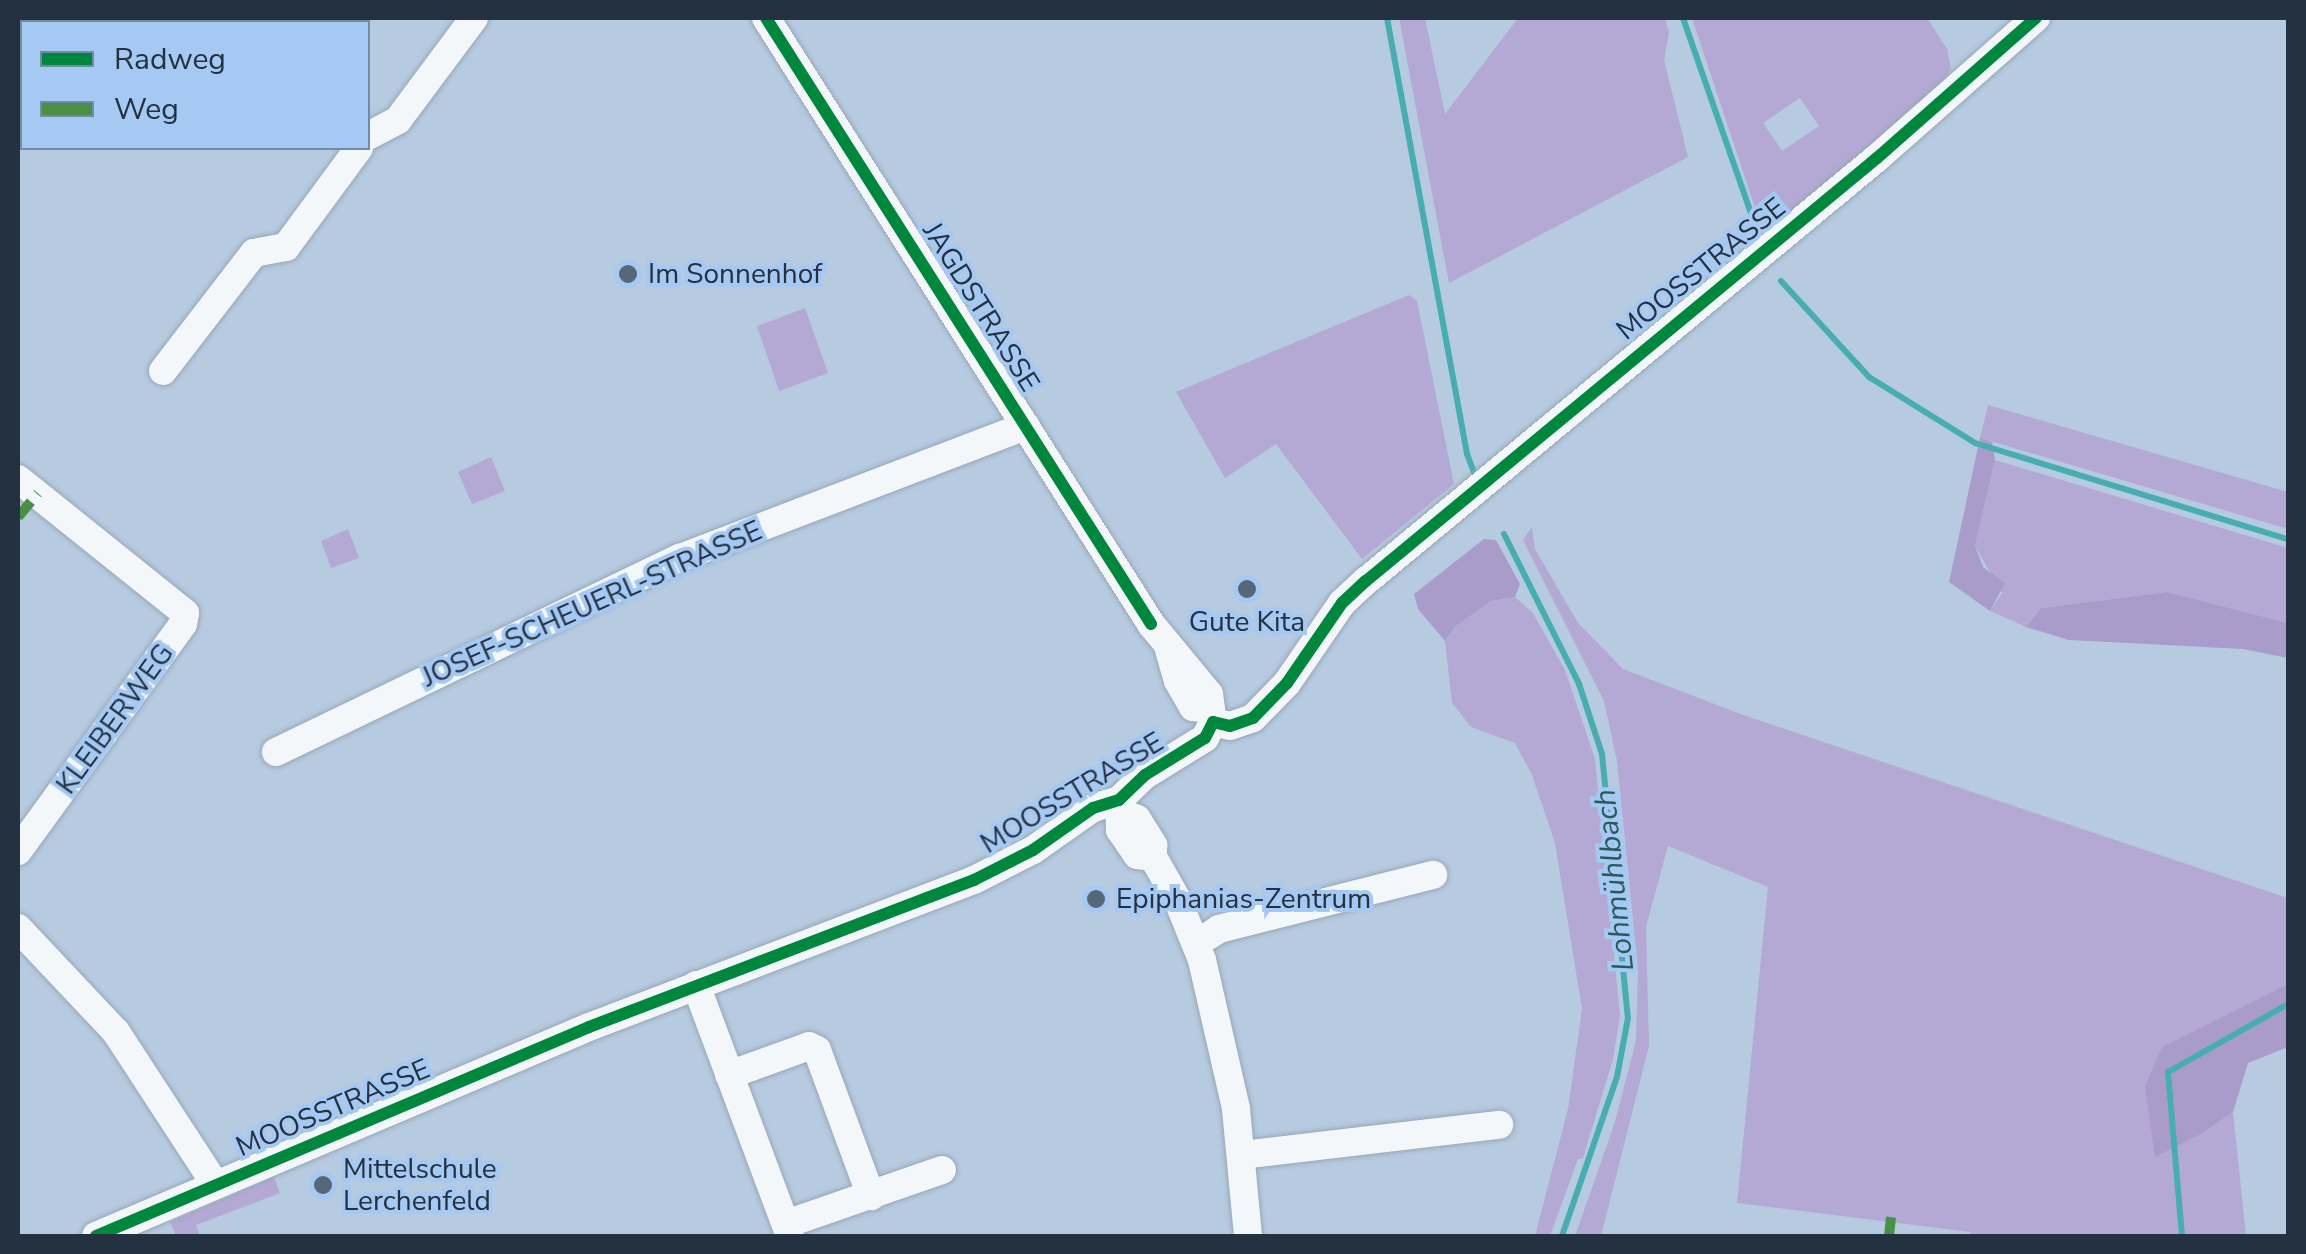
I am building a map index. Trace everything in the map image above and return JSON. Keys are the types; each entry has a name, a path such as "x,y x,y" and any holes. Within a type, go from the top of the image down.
{"street":[{"path":"370,135 398,120 474,18"},
{"name":"JAGDSTRASSE","path":"766,18 1168,650 1210,694 1211,716"},
{"name":"MOOSSTRASSE","path":"96,1236 696,985 974,880 1032,850 1094,808 1119,806 1145,775 1205,738 1211,716 1244,724 1267,706 1342,603 1877,158 2036,18"},
{"path":"163,371 254,252 286,247 358,150"},
{"name":"JOSEF-SCHEUERL-STRASSE","path":"276,752 680,558 1026,426"},
{"name":"KLEIBERWEG","path":"18,478 185,613 183,624 18,851"},
{"path":"1119,806 1120,830 1137,855 1153,857 1197,943 1217,1009 1242,1155 1248,1236"},
{"path":"1197,943 1219,930 1433,876"},
{"path":"18,928 116,1032 215,1184"},
{"path":"696,985 788,1230 942,1170"},
{"path":"730,1075 809,1046 817,1050 870,1196"},
{"path":"1242,1155 1499,1125"}],"shaded area":[{"path":"1399,18 1425,18 1445,114 1518,18 1665,18 1669,33 1664,60 1688,157 1449,283"},
{"path":"1692,18 1927,18 1947,49 1951,68 1945,80 1892,132 1764,235","holes":["1800,98 1819,126 1782,151 1763,123"]},
{"path":"1409,295 1417,301 1454,484 1362,559 1276,444 1225,478 1176,392"},
{"path":"805,308 828,373 779,391 757,326"},
{"path":"1988,405 2288,492 2288,529 1980,438"},
{"path":"1980,438 1992,442 1995,460 1975,546 1983,567 2005,583 1990,611 1949,582"},
{"path":"491,457 505,491 472,504 458,472"},
{"path":"1995,460 2288,548 2288,623 2167,592 2041,608 2026,627 1990,611 2002,593 1975,546"},
{"path":"1532,527 1535,549 1578,623 1623,669 1746,716 2288,898 2288,984 2162,1047 2203,1133 2233,1112 2246,1236 1971,1236 1970,1232 1737,1203 1768,887 1668,846 1646,927 1649,1046 1601,1236 1575,1236 1614,1125 1636,1041 1638,970 1617,761 1604,701 1523,540"},
{"path":"348,529 359,558 331,568 321,541"},
{"path":"1484,539 1496,540 1520,584 1515,597 1491,601 1456,626 1445,641 1418,609 1414,594"},
{"path":"2167,592 2288,623 2288,658 2243,649 2069,640 2026,627 2041,608"},
{"path":"1515,597 1533,613 1565,670 1595,759 1620,1016 1613,1059 1583,1158 1578,1159 1550,1236 1535,1236 1568,1109 1582,1009 1555,843 1532,775 1515,743 1471,727 1452,703 1445,641 1456,626 1491,601"},
{"path":"2288,984 2288,1047 2248,1063 2233,1112 2203,1133 2155,1157 2145,1086 2162,1047"},
{"path":"274,1177 280,1193 196,1225 200,1236 176,1236 170,1222"}],"waterway":[{"name":"Lohmühlbach","path":"1387,18 1467,454 1476,477"},
{"path":"1683,18 1760,239"},
{"path":"1781,281 1869,377 1975,443 2288,539"},
{"name":"Lohmühlbach","path":"1504,534 1579,684 1602,754 1628,1018 1617,1077 1562,1236"},
{"path":"2182,1236 2168,1072 2288,1004"}],"marked path":[{"path":"18,517 38,493"},
{"path":"1889,1236 1891,1217"}],"cycle path":[{"path":"766,18 1151,624"},
{"path":"96,1236 589,1027 974,880 1033,850 1093,808 1119,800 1145,775 1205,738 1213,722 1230,726 1253,718 1287,683 1342,603 1366,581 1877,158 2036,18"}],"place":[{"name":"Im Sonnenhof","path":"628,274"},
{"name":"Gute Kita","path":"1247,589"},
{"name":"Epiphanias-Zentrum","path":"1096,899"},
{"name":"Mittelschule Lerchenfeld","path":"323,1185"}]}
